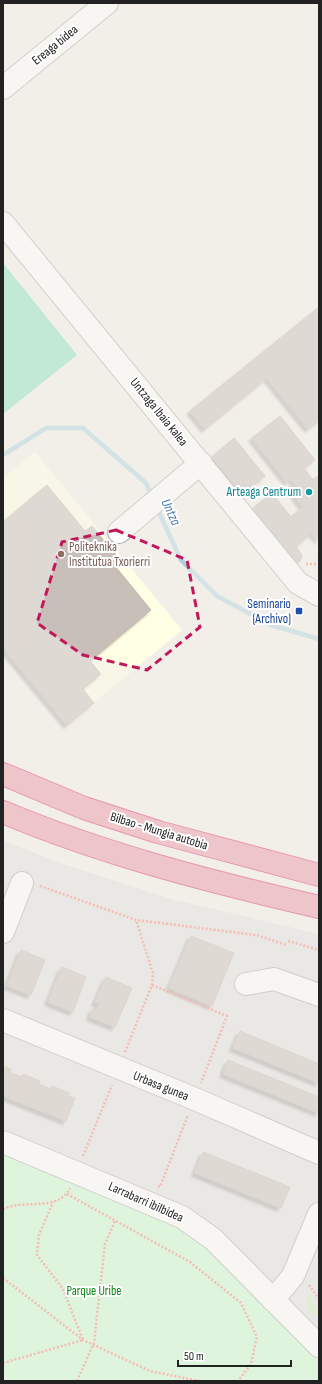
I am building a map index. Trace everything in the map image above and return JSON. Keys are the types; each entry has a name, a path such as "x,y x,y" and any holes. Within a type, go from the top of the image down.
{"highway":[{"name":"Bilbao - Mungia autobia","path":"3,774 84,808 158,832 319,875"},
{"path":"3,812 101,849 171,871 319,907"}],"street":[{"name":"Ereaga bidea","path":"3,88 107,3"},
{"name":"Untzaga Ibaia kalea","path":"3,223 298,583 319,595"},
{"path":"119,532 201,463"},
{"path":"3,932 22,883"},
{"path":"246,984 274,979 319,995"},
{"name":"Urbasa gunea","path":"3,1020 118,1069 195,1099 319,1153"},
{"name":"Larrabarri ibilbidea","path":"3,1142 182,1217 213,1239 319,1346"},
{"path":"273,1300 293,1276 319,1214"}],"path":[{"path":"22,883 33,884 136,920 256,935 287,945"},
{"path":"3,1209 27,1204 53,1202 67,1194 152,985 153,973 136,920"},
{"path":"288,941 319,950"},
{"path":"67,1194 190,1262 241,1303 257,1337 252,1364 238,1381"},
{"path":"53,1202 38,1235 37,1255 63,1289 83,1340"},
{"path":"77,1381 94,1343 105,1244 115,1221"},
{"path":"3,1278 83,1340 94,1343 150,1372 199,1381"},
{"path":"3,1363 83,1340"}],"highlighted area":[{"path":"116,530 187,560 200,627 147,670 83,655 37,623 62,542"}],"shaded area":[{"name":"Politeknika Institutua Txorierri","path":"35,452 182,630 67,725 3,648 3,478"},
{"path":"3,840 57,862 171,899 319,934 319,1381 3,1381"}],"green space":[{"path":"3,263 77,355 3,414"},
{"name":"Parque Uribe","path":"3,1155 166,1223 201,1241 319,1360 319,1381 3,1381"},
{"path":"309,1293 314,1306 319,1310 319,1318 307,1307 307,1296"}],"building":[{"path":"319,307 319,421 308,429 267,378 205,429 190,411"},
{"name":"Arteaga Centrum","path":"280,416 315,460 304,468 313,480 319,475 319,541 312,533 296,546 302,556 300,561 295,564 247,513 272,493 291,517 303,507 294,495 300,490 291,479 287,482 252,438"},
{"path":"234,438 265,476 243,494 212,457"},
{"name":"Politeknika Institutua Txorierri","path":"47,485 85,531 92,526 121,561 115,566 151,610 90,661 101,674 83,689 94,703 67,725 3,648 3,522"},
{"path":"191,936 234,953 212,1006 169,988"},
{"path":"21,950 45,960 31,995 7,986"},
{"path":"62,967 86,977 73,1012 48,1002"},
{"path":"106,977 132,988 115,1027 90,1017 93,1008 96,1010 99,1004 95,1002"},
{"path":"240,1031 319,1064 319,1083 233,1048"},
{"path":"228,1060 319,1097 319,1113 223,1074"},
{"path":"3,1066 11,1069 10,1073 22,1077 23,1074 40,1081 39,1084 51,1089 52,1086 69,1093 69,1096 75,1098 66,1121 3,1096"},
{"path":"203,1152 290,1187 281,1208 195,1173"}],"waterway":[{"name":"Untza","path":"3,455 46,428 83,428 146,483 152,496"},
{"name":"Untza","path":"157,508 181,560 217,596 271,625 319,639"}],"place":[{"name":"Arteaga Centrum","path":"309,492"},
{"name":"Politeknika Institutua Txorierri","path":"61,554"},
{"name":"Seminario (Archivo)","path":"299,611"}]}
